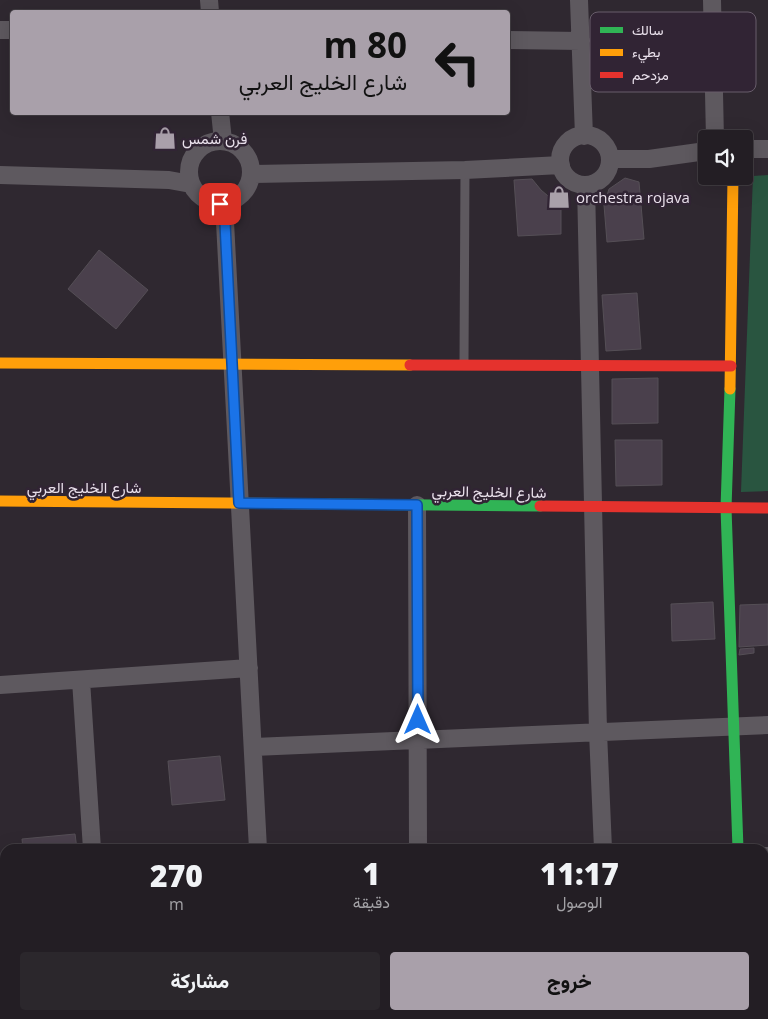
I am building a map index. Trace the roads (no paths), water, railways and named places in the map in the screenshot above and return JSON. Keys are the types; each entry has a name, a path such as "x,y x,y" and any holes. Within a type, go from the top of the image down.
{"street":[{"path":"579,0 584,136"},
{"path":"510,40 581,41"},
{"path":"715,92 716,130"},
{"path":"220,115 223,141"},
{"path":"584,136 596,138 602,142 607,148 610,159 608,170 604,177 598,182 586,185 575,183 569,178 561,165 561,157 567,144 573,139 584,136"},
{"path":"223,141 240,149 247,156 251,174 245,191 238,198 224,203 211,202 196,192 191,184 189,173 191,163 196,154 208,144 223,141"},
{"path":"753,149 768,149"},
{"path":"610,159 649,159 698,153"},
{"path":"251,174 465,170 561,165"},
{"path":"0,175 169,180 191,184"},
{"path":"586,185 598,732 603,844"},
{"path":"734,185 731,366 726,508 738,844"},
{"path":"224,203 258,844"},
{"path":"0,363 731,366"},
{"name":"شارع الخليج العربي","path":"0,502 768,508"},
{"path":"417,505 418,844"},
{"path":"0,685 249,668"},
{"path":"81,680 92,844"},
{"path":"253,747 768,725"}],"lane":[{"path":"464,365 465,170"}],"place":[{"name":"فرن شمس","path":"165,138"},
{"name":"orchestra rojava","path":"559,197"}]}
